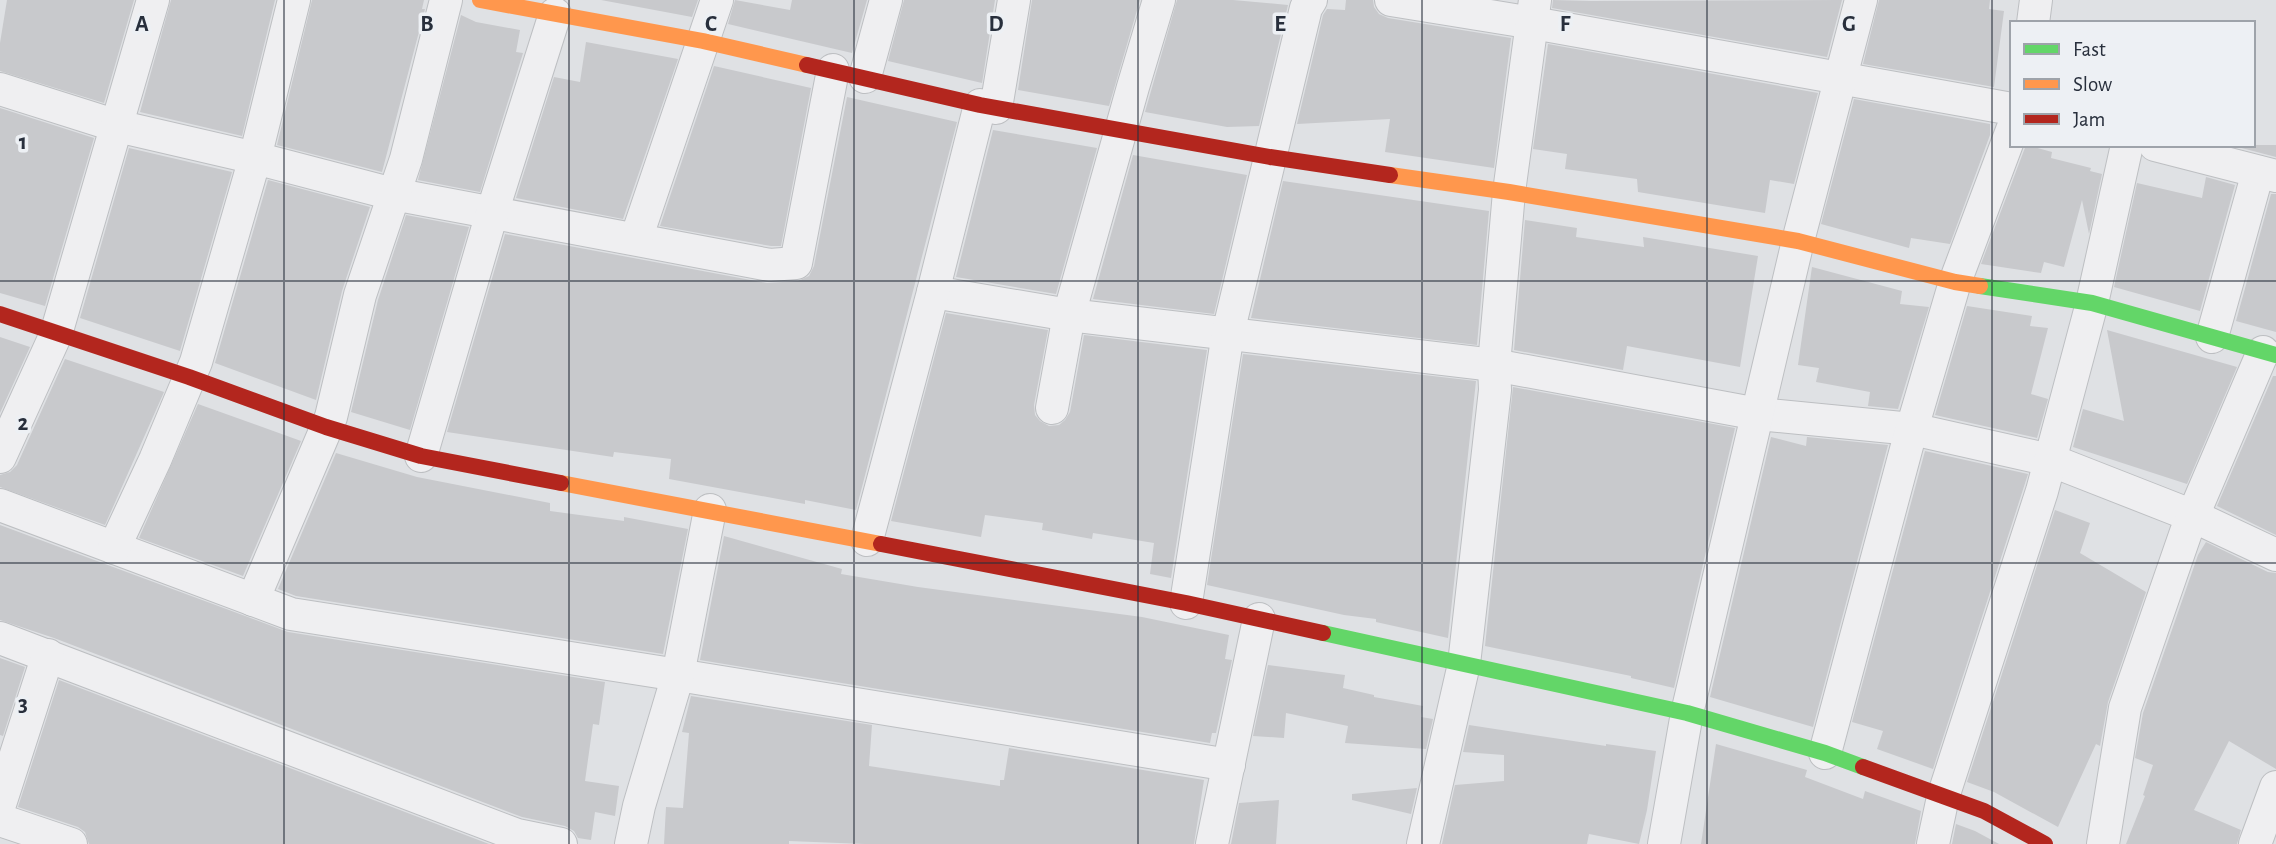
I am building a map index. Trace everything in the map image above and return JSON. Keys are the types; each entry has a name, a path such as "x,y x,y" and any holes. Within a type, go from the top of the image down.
{"street":[{"path":"0,457 56,334 153,0"},
{"path":"114,548 196,362 255,158 294,0"},
{"path":"253,600 326,427 360,295 406,159 446,0"},
{"path":"480,0 555,14 590,10 703,41 988,106 1270,157 1509,192 1798,242 1955,282 2092,303 2270,354 2193,516 2125,708 2103,844"},
{"path":"636,239 716,0"},
{"path":"865,77 886,0"},
{"path":"867,540 933,292 988,106 1014,0"},
{"path":"1052,408 1069,315 1160,0"},
{"path":"1186,603 1228,333 1306,8 1311,0"},
{"path":"1391,0 1534,11 1840,78 2010,109"},
{"path":"1664,844 1687,713 1798,242 1861,0"},
{"path":"2032,21 2036,0"},
{"path":"1423,844 1465,664 1495,390 1494,365 1509,192 1534,11"},
{"path":"421,456 492,213 555,14"},
{"path":"0,89 117,126 393,194 770,265 796,263 833,70"},
{"path":"1825,753 1912,429 1955,282 2010,135"},
{"path":"1933,844 1943,797 2050,460 2092,303 2127,147"},
{"path":"2163,147 2267,174 2212,337"},
{"path":"933,292 1069,315 1494,365 1758,414 1912,429 2050,460 2193,516 2276,555"},
{"path":"0,314 189,377 326,427 421,456 1186,603 1687,713 1825,753 1984,811 2045,844"},
{"path":"0,505 291,614 1229,765"},
{"path":"631,844 639,806 678,675 710,510"},
{"path":"1212,844 1259,619"},
{"path":"0,638 517,835 561,844"},
{"path":"0,804 48,655"},
{"path":"2255,844 2276,788"},
{"path":"0,820 71,844"}],"building":[{"path":"7,0 134,0 104,103 0,71 0,43"},
{"path":"171,0 275,0 242,136 140,112"},
{"path":"312,0 424,0 422,9 425,9 382,172 277,145"},
{"path":"601,0 698,0 692,17"},
{"path":"735,0 790,10 792,0 867,0 852,53 728,24"},
{"path":"904,0 995,0 982,83 888,61"},
{"path":"1032,0 1140,0 1109,106 1018,90"},
{"path":"1177,0 1233,0 1288,5 1259,126 1227,127 1145,112"},
{"path":"1346,0 1373,0 1379,14 1388,18 1511,38 1494,168 1385,152 1390,119 1297,124 1323,15 1327,9 1345,10"},
{"path":"1553,0 1842,0 1827,57 1552,8"},
{"path":"1879,0 1990,0 1989,9 2004,11 1994,87 1863,64"},
{"path":"461,15 476,22 520,30 516,52 523,53 480,192 418,180"},
{"path":"586,42 678,59 623,219 516,198 554,77 580,82"},
{"path":"1548,44 1818,93 1794,184 1770,180 1765,213 1638,192 1637,179 1565,169 1567,154 1533,149"},
{"path":"714,66 811,88 781,246 660,226"},
{"path":"847,97 957,122 856,510 805,500 805,504 669,479 671,459 614,452 613,457 447,432 505,234 767,283 798,281 809,276 814,266"},
{"path":"1854,99 1990,124 1990,135 1950,244 1911,238 1909,248 1821,224"},
{"path":"0,108 94,138 45,306 0,293"},
{"path":"993,130 1097,148 1056,294 956,277"},
{"path":"2276,145 2276,157 2238,147"},
{"path":"2025,147 2052,152 2051,158 2091,168 2090,171 2102,174 2089,234 2082,200 2064,267 2044,262 2041,273 1981,264"},
{"path":"129,148 232,172 180,351 80,318"},
{"path":"1133,155 1247,175 1214,314 1093,299"},
{"path":"2206,177 2235,185 2200,311 2114,287 2137,183 2202,198"},
{"path":"268,180 370,207 342,291 316,400 215,363"},
{"path":"1283,181 1489,211 1477,345 1251,318"},
{"path":"2271,194 2276,194 2276,332 2236,321"},
{"path":"406,215 469,227 410,430 351,412 378,300"},
{"path":"1525,220 1577,228 1576,237 1644,247 1643,237 1758,256 1740,367 1627,346 1623,370 1514,350"},
{"path":"1812,267 1902,291 1900,304 1929,307 1898,409 1868,406 1870,392 1816,382 1819,368 1798,365"},
{"path":"1967,306 2032,316 2030,326 2048,328 2031,394 2048,399 2037,438 1935,415"},
{"path":"946,313 1048,330 1034,405 1035,415 1049,426 1059,425 1070,412 1084,335 1207,350 1171,578 1150,574 1154,543 1093,533 1092,539 1042,530 1043,523 985,515 981,537 891,521"},
{"path":"2107,330 2237,367 2187,484 2073,447 2083,409 2124,421"},
{"path":"0,337 30,347 0,413"},
{"path":"1243,354 1476,381 1448,638 1376,622 1376,619 1344,615 1207,585"},
{"path":"65,359 164,392 105,525 0,487 0,475 10,472 17,465"},
{"path":"2273,376 2276,376 2276,535 2217,506"},
{"path":"1513,387 1735,428 1674,688 1631,676 1485,646"},
{"path":"198,404 301,441 243,576 139,538"},
{"path":"1771,437 1806,446 1807,437 1888,445 1813,727 1710,697"},
{"path":"1925,451 2028,474 1933,769 1877,749 1883,731 1852,722"},
{"path":"336,453 417,477 550,503 550,511 624,521 624,517 688,529 663,654 296,596 278,589"},
{"path":"2055,510 2090,523 2080,553 2146,592 2108,702 2100,746 2096,744 2058,827 1994,792 1967,782"},
{"path":"0,525 288,632 605,682 599,725 593,724 585,781 619,786 615,816 595,812 591,840 578,838 574,831 565,826 522,817 54,638 0,620"},
{"path":"724,536 842,569 841,574 1142,617 1229,635 1225,659 1232,660 1216,733 1212,733 1210,743 700,660"},
{"path":"2206,542 2268,572 2276,573 2276,769 2229,741 2194,810 2241,830 2237,844 2126,844 2145,796 2143,795 2153,765 2135,758 2143,713 2198,555"},
{"path":"0,658 25,667 3,736 0,735"},
{"path":"1268,665 1345,675 1343,688 1423,706 1421,717 1433,719 1426,749 1345,743 1348,726 1286,713 1284,738 1253,736"},
{"path":"59,680 489,844 89,844 85,832 78,827 18,807"},
{"path":"691,696 872,725 869,766 1000,786 1000,780 1004,780 1009,748 1204,780 1194,844 864,844 789,841 789,844 664,844 666,807 683,808 689,733 682,732"},
{"path":"1469,725 1656,751 1639,844 1589,834 1587,844 1442,844 1455,785 1504,781 1504,755 1463,752"},
{"path":"1716,744 1807,770 1805,777 1863,799 1865,791 1921,811 1915,844 1701,844"},
{"path":"1417,788 1411,814 1352,800 1352,794"},
{"path":"1279,800 1276,844 1231,844 1239,803"},
{"path":"1956,824 1975,831 1999,844 1952,844"}],"traffic: fast":[{"path":"1980,286 2092,303 2276,355"},
{"path":"1323,633 1687,713 1825,753 1863,767"}],"traffic: slow":[{"path":"480,0 703,41 807,65"},
{"path":"1390,175 1509,192 1798,241 1955,282 1980,286"},
{"path":"561,483 881,544"}],"traffic: jam":[{"path":"807,65 980,105 1270,157 1390,175"},
{"path":"0,314 189,377 326,427 421,456 561,483"},
{"path":"881,544 1186,603 1323,633"},
{"path":"1863,767 1984,811 2045,844"}]}
